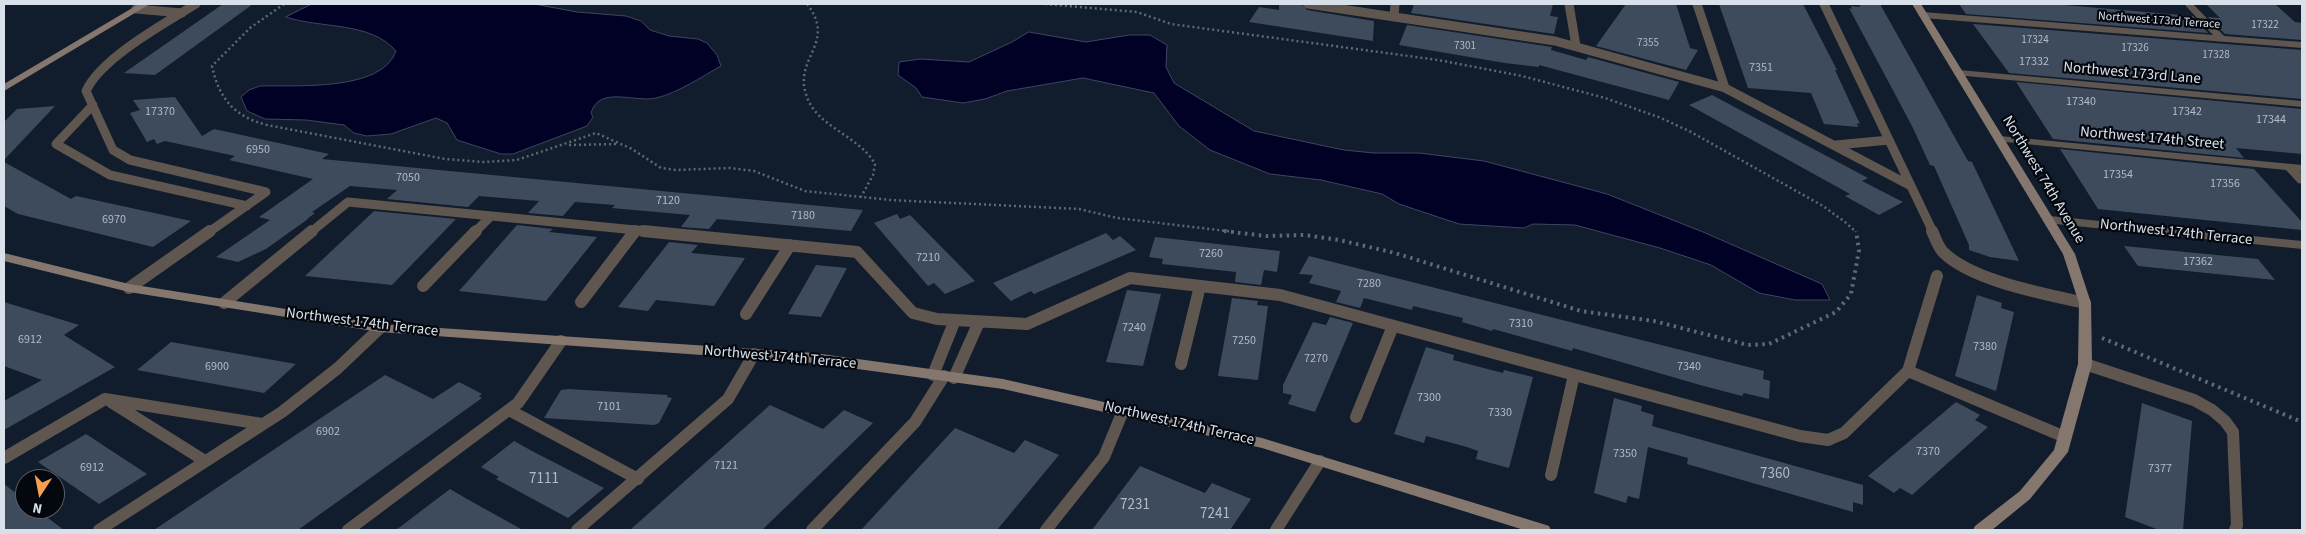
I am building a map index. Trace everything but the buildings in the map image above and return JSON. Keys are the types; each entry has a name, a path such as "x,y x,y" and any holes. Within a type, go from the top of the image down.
{"street":[{"path":"4,88 145,4"},
{"name":"Northwest 74th Avenue","path":"1916,4 2050,220 2069,254 2085,303 2085,364 2061,452 2025,496 1981,530"},
{"path":"2188,4 2222,39"},
{"name":"Northwest 173rd Terrace","path":"1923,16 2302,45"},
{"name":"Northwest 173rd Lane","path":"1959,73 2302,104"},
{"name":"Northwest 174th Street","path":"2000,139 2302,168"},
{"path":"2290,167 2302,181"},
{"name":"Northwest 174th Terrace","path":"2050,220 2302,245"},
{"name":"Northwest 174th Terrace","path":"4,257 129,288 380,328 814,358 1003,384 1262,442 1543,530"}],"lane":[{"path":"129,288 266,192 130,160 113,150 86,91 86,85 95,74 196,4"},
{"path":"1308,4 1555,40 1725,88 1910,186"},
{"path":"1394,16 1395,4"},
{"path":"1569,4 1576,46"},
{"path":"1697,4 1725,88"},
{"path":"1824,4 1942,251 1954,261 2008,282 2085,303"},
{"path":"136,9 182,13"},
{"path":"93,105 56,144 110,175 246,206"},
{"path":"1834,146 1889,140"},
{"path":"224,303 348,202 857,252 912,313 937,319 1027,324 1130,278 1280,295 1800,436 1828,440 1844,433 1908,371 1937,276"},
{"path":"423,286 491,216"},
{"path":"581,302 636,230"},
{"path":"746,314 790,245"},
{"path":"1181,364 1200,286"},
{"path":"944,376 955,320"},
{"path":"812,530 915,422 978,322"},
{"path":"1356,417 1393,326"},
{"path":"99,530 262,424 338,368 380,328"},
{"path":"348,530 518,404 560,341"},
{"path":"577,530 728,399 754,354"},
{"path":"2085,364 2194,400 2225,420 2233,432 2237,526 2235,530"},
{"path":"1908,371 2065,437"},
{"path":"1551,475 1574,375"},
{"path":"4,458 105,399 262,424"},
{"path":"105,399 205,461"},
{"path":"509,410 638,479"},
{"path":"1046,530 1104,457 1123,411"},
{"path":"1276,530 1320,461"}],"path":[{"path":"284,4 250,28 212,66 213,73 230,104 246,119 446,159 474,161 517,160 596,133 621,144 661,168 676,170 730,168 754,171 805,191 976,205 1079,209 1127,220 1266,236 1305,235 1339,240 1395,253 1581,311 1654,321 1748,345 1769,344 1836,312 1851,294 1859,250 1856,230 1806,196 1693,132 1648,112 1588,93 1509,74 1380,51 1194,28 1171,24 1138,12 1045,4"},
{"path":"807,4 817,13 821,27 803,77 806,95 816,112 867,151 875,164 872,175 861,197"},
{"path":"565,145 621,144"},
{"path":"2085,332 2160,359 2232,394 2302,422"}],"water":[{"path":"312,4 534,4 577,12 626,16 641,21 650,30 669,36 698,39 707,43 717,55 721,66 681,89 664,96 648,99 610,97 602,100 595,105 591,113 593,117 587,126 513,154 501,154 457,140 447,123 436,118 391,134 367,136 354,133 344,125 306,120 265,119 247,111 241,97 249,90 260,86 336,84 356,80 374,74 388,64 396,51 385,41 359,30 286,17"},
{"path":"1029,32 1086,42 1129,35 1150,35 1167,45 1166,67 1174,83 1254,131 1344,150 1374,153 1419,153 1484,161 1607,194 1703,232 1822,284 1830,300 1795,300 1759,293 1711,265 1660,248 1575,225 1533,224 1524,228 1459,224 1399,204 1382,194 1321,180 1270,174 1210,150 1179,126 1154,93 1083,78 1007,91 985,99 963,103 922,97 916,88 898,75 899,62 920,59 969,62"}]}
